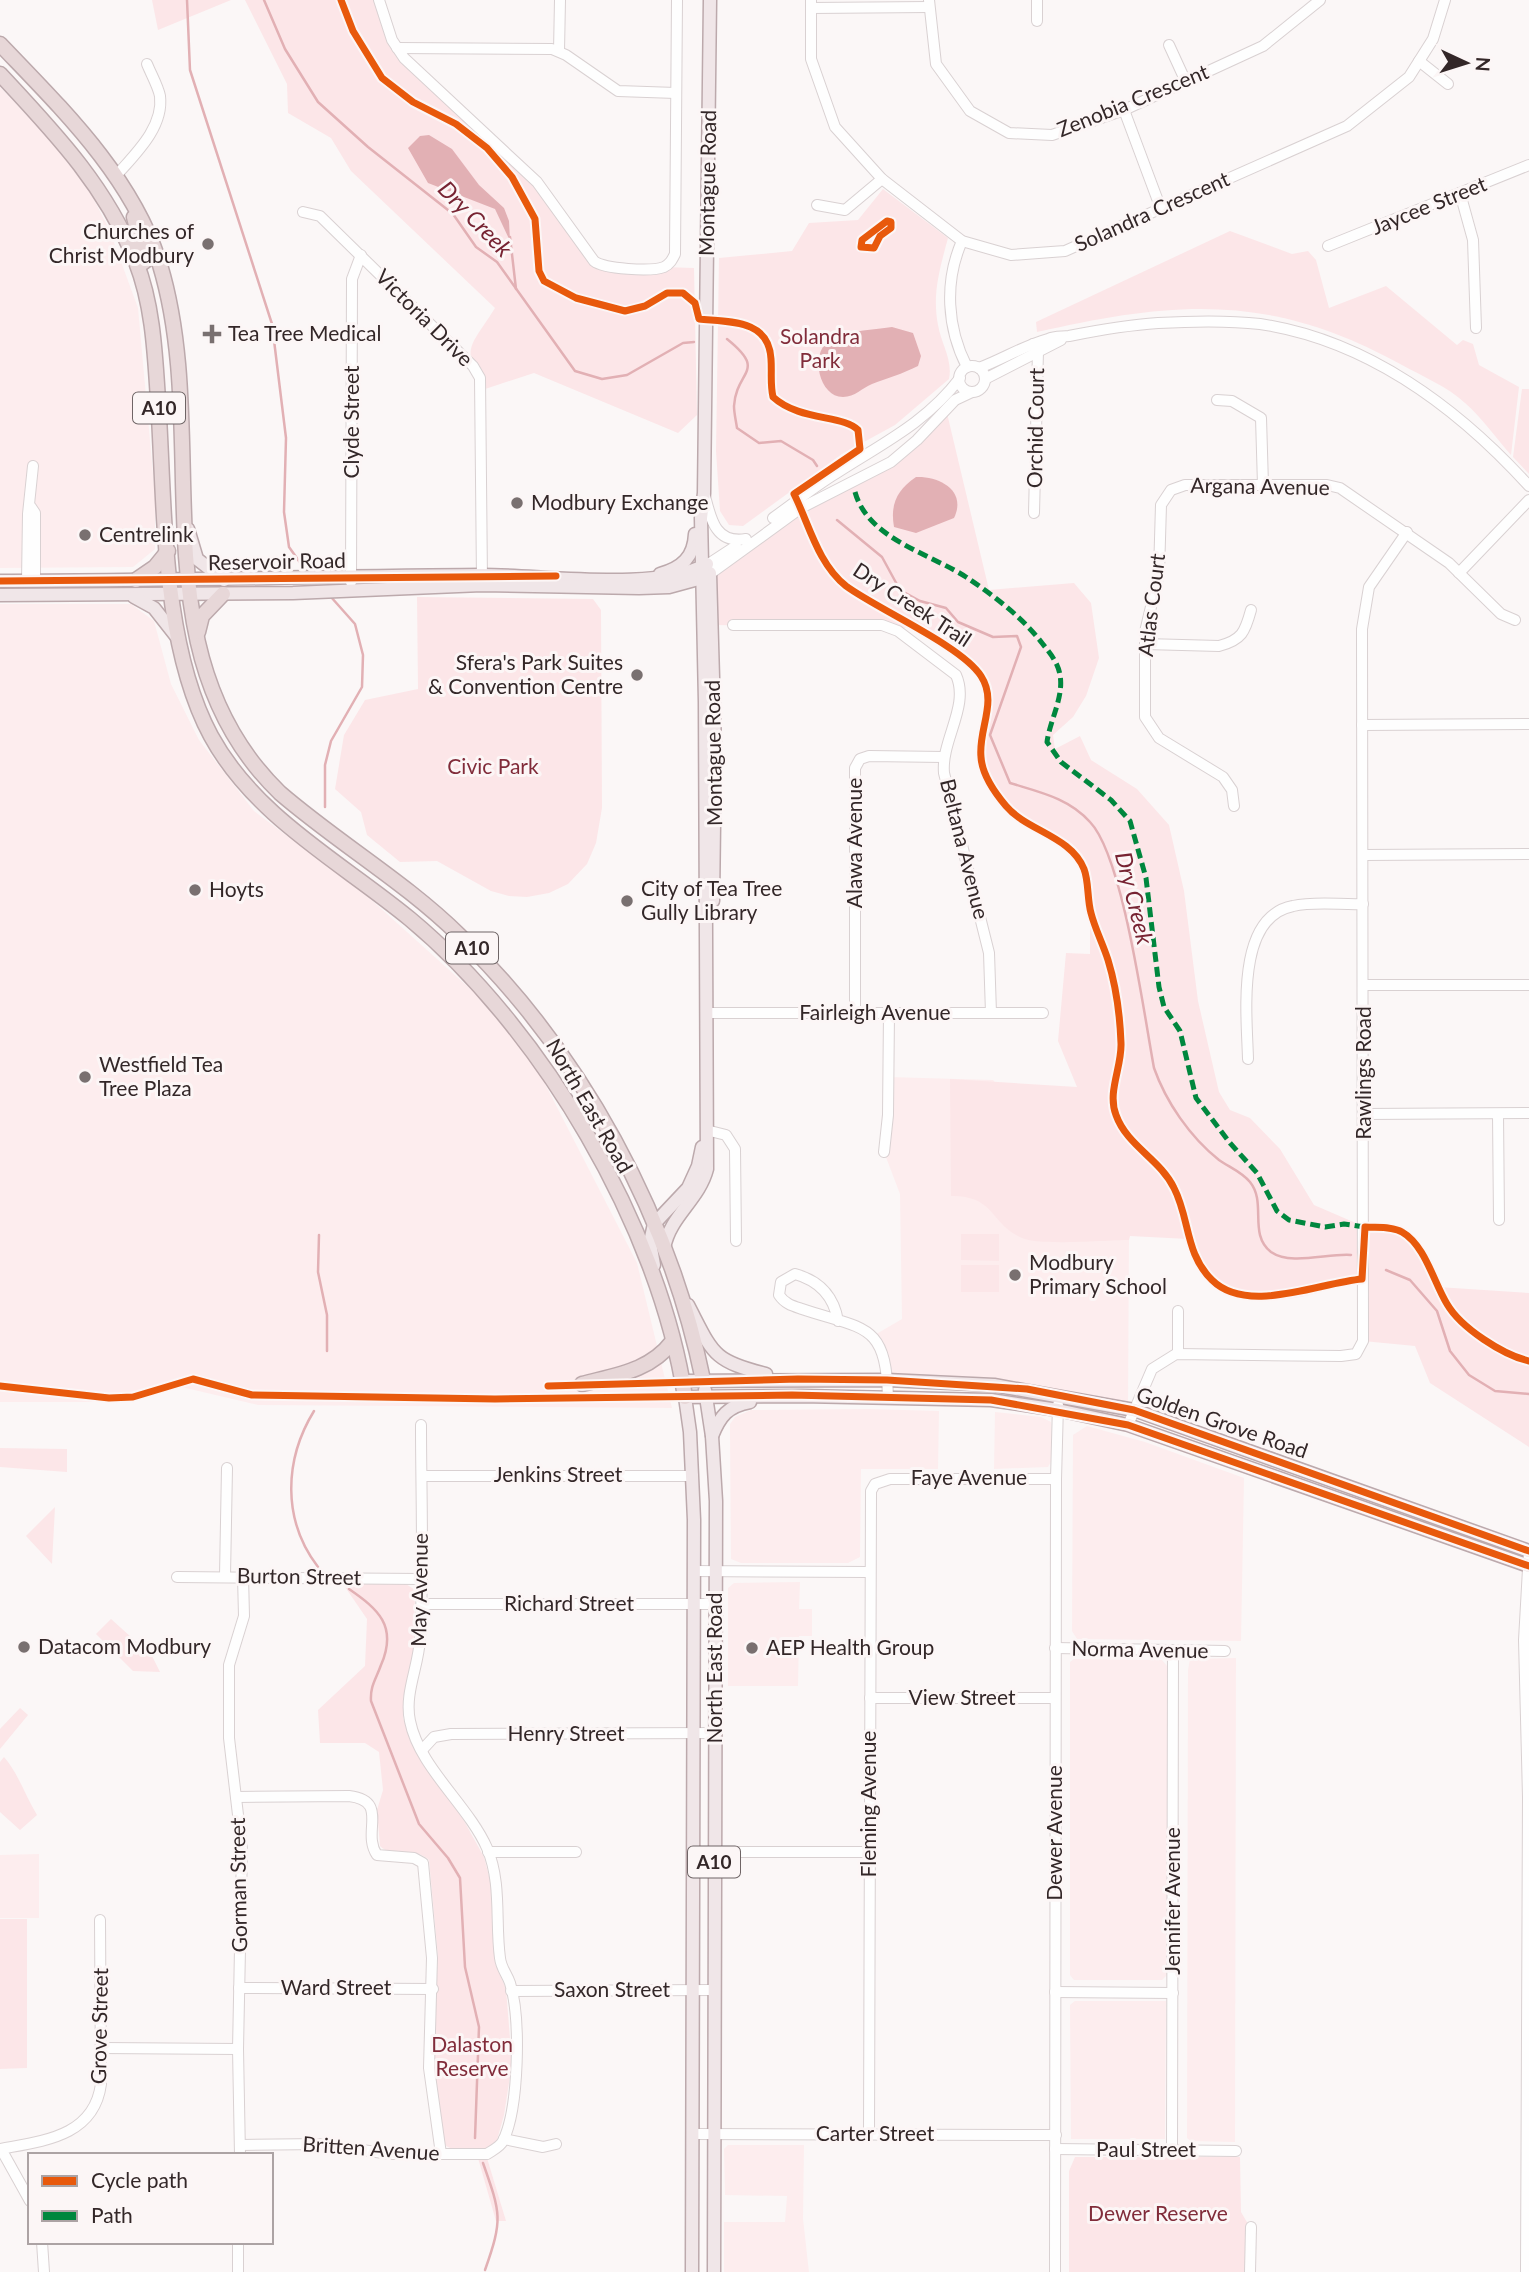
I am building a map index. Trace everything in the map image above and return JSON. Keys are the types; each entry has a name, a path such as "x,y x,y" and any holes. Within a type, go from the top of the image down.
{"highway":[{"name":"North East Road","path":"0,44 84,135 115,177 132,205 160,264 178,354 185,519 196,640 212,694 242,749 280,793 458,934 528,1010 582,1087 654,1224 677,1283 703,1380"},
{"name":"North East Road","path":"0,74 70,150 100,190 138,266 154,348 176,636 196,704 231,769 259,800 408,917 465,969 510,1021 564,1098 621,1203 661,1301 685,1397"},
{"path":"100,190 115,177"},
{"path":"132,205 135,230 145,261 138,266"},
{"path":"136,580 155,567 168,551"},
{"path":"196,640 202,616 224,587"},
{"path":"322,851 334,837"},
{"path":"564,1098 582,1087"},
{"path":"582,1384 644,1367 661,1356 672,1342"}],"main road":[{"name":"Montague Road","path":"664,1248 673,1222 693,1201 704,1182 708,1144 704,493 710,0"},
{"path":"591,578 656,575 687,561 692,554 704,493"},
{"path":"185,519 197,559 224,587"},
{"name":"Reservoir Road","path":"482,580 639,588 669,587 706,570"},
{"name":"Reservoir Road","path":"0,595 130,595 191,587 482,580 655,580 706,570"},
{"name":"Reservoir Road","path":"0,581 136,580 172,588"},
{"path":"130,595 154,608 176,636"},
{"name":"Montague Road","path":"654,1224 688,1188 698,1166 706,1130"},
{"path":"654,1224 650,1242 661,1301"},
{"path":"677,1283 718,1355 738,1367 787,1379"},
{"name":"North East Road","path":"703,1380 712,1436 715,1571 714,2272"},
{"name":"Golden Grove Road","path":"681,1381 887,1380 994,1385 1134,1409 1529,1551"},
{"path":"712,1436 730,1407 781,1396"},
{"name":"Golden Grove Road","path":"685,1397 991,1400 1058,1410 1128,1425 1528,1565"},
{"name":"North East Road","path":"685,1397 693,1476 692,2272"}],"street":[{"path":"379,0 397,48 559,51 618,92 676,93"},
{"path":"559,51 560,0"},
{"name":"Montague Road","path":"397,48 537,182 600,265 654,269 667,265 675,254 677,0"},
{"path":"1037,0 1037,21"},
{"name":"Zenobia Crescent","path":"929,4 936,64 970,111 1009,133 1052,135 1124,110 1264,46 1320,0"},
{"name":"Solandra Crescent","path":"811,4 811,59 835,127 882,179 962,241 1011,255 1065,251 1347,126 1409,77 1433,39 1445,0"},
{"path":"811,4 929,4"},
{"path":"1169,45 1185,82"},
{"path":"1419,61 1448,84"},
{"path":"115,177 144,144 156,122 160,96 148,64"},
{"path":"1124,110 1161,209"},
{"name":"Jaycee Street","path":"1328,246 1529,166"},
{"path":"817,205 845,210 882,179"},
{"path":"1460,193 1474,249 1476,328"},
{"name":"Victoria Drive","path":"303,212 320,216 473,366 480,377 482,580"},
{"path":"962,241 951,272 949,300 958,350 967,368"},
{"name":"Clyde Street","path":"351,584 352,279 361,255"},
{"path":"967,368 979,368 1068,336 1114,326 1202,321 1259,324 1305,334 1349,351 1424,391 1459,416 1529,486"},
{"path":"706,570 801,508 891,462 955,400 982,387 985,379 1035,347"},
{"name":"Orchid Court","path":"1034,513 1035,347"},
{"path":"706,570 837,472 903,434 942,402 967,368"},
{"path":"979,368 985,379"},
{"path":"960,378 964,389 972,392"},
{"path":"1217,400 1232,401 1261,418 1264,485"},
{"path":"31,581 28,514 31,507 33,466"},
{"name":"Argana Avenue","path":"1171,490 1185,485 1335,486 1406,532 1459,573 1501,614 1515,620"},
{"name":"Atlas Court","path":"1171,490 1161,505 1159,573 1145,644 1144,703 1147,724 1158,738 1223,778 1232,790 1234,806"},
{"path":"704,493 717,533 727,539 746,539"},
{"path":"1459,573 1529,500"},
{"name":"Rawlings Road","path":"1178,1354 1356,1354 1363,1341 1363,608 1369,587 1406,532"},
{"path":"1145,644 1219,646 1231,643 1244,633 1251,610"},
{"name":"Beltana Avenue","path":"733,625 882,625 898,631 958,679 957,712 944,757 944,773 989,953 991,1013"},
{"path":"1363,725 1529,724"},
{"name":"Alawa Avenue","path":"855,1013 855,768 860,759 869,756 944,757"},
{"path":"1363,855 1529,854"},
{"path":"1248,1059 1248,985 1254,943 1260,929 1280,910 1292,906 1363,904"},
{"path":"1364,985 1529,985"},
{"name":"Fairleigh Avenue","path":"707,1013 1043,1013"},
{"path":"884,1152 888,1115 889,1013"},
{"path":"1364,1114 1529,1113"},
{"path":"1498,1114 1499,1220"},
{"path":"706,1130 726,1135 735,1149 736,1241"},
{"path":"838,1321 835,1304 827,1293 795,1274 780,1282 782,1300 873,1336 885,1355 888,1398"},
{"path":"1128,1425 1152,1369 1178,1354 1178,1311"},
{"name":"Dewer Avenue","path":"1055,2272 1055,1648 1056,1479 1060,1395"},
{"name":"May Avenue","path":"422,1425 422,1604 419,1663 409,1693 408,1709 410,1724 422,1749 472,1821 488,1853 497,1893 500,1961 511,1991 517,2077 502,2142"},
{"path":"225,1576 226,1468"},
{"name":"Jenkins Street","path":"422,1476 693,1476"},
{"name":"Faye Avenue","path":"882,1479 1056,1479"},
{"name":"Fleming Avenue","path":"869,2133 869,1572 872,1491 882,1479"},
{"path":"1525,2272 1528,1797 1524,1640 1529,1551"},
{"path":"693,1571 869,1572"},
{"name":"Gorman Street","path":"240,2150 238,2049 242,1849 229,1738 229,1665 242,1629 243,1576"},
{"name":"Burton Street","path":"177,1577 422,1579"},
{"name":"Richard Street","path":"422,1604 715,1604"},
{"name":"Norma Avenue","path":"1055,1648 1225,1651"},
{"name":"Jennifer Avenue","path":"1172,2150 1173,1651"},
{"name":"View Street","path":"870,1698 1055,1698"},
{"name":"Henry Street","path":"422,1749 434,1737 451,1734 715,1734"},
{"path":"236,1797 348,1796 365,1799 370,1805 372,1843 377,1855 414,1858 426,1867 433,1989 429,2068 441,2154"},
{"path":"488,1853 576,1852"},
{"path":"714,1852 869,1852"},
{"name":"Grove Street","path":"0,2149 62,2136 84,2122 94,2108 100,2090 100,1920"},
{"name":"Ward Street","path":"239,1988 433,1989"},
{"name":"Saxon Street","path":"511,1991 714,1990"},
{"path":"1055,1992 1173,1993"},
{"path":"101,2048 238,2049"},
{"name":"Carter Street","path":"693,2134 1056,2135"},
{"path":"502,2142 543,2147 556,2144"},
{"name":"Britten Avenue","path":"240,2150 320,2144 380,2154 487,2154 502,2142"},
{"path":"0,2149 28,2198"},
{"name":"Paul Street","path":"1055,2149 1236,2151"},
{"path":"1250,2272 1251,2227"},
{"path":"42,2244 44,2272"},
{"path":"238,2272 239,2244"}],"shaded area":[{"path":"0,87 51,141 90,192 109,229 138,308 155,496 155,549 133,567 0,568"},
{"path":"429,135 452,149 479,185 504,208 509,221 510,241 495,209 428,183 408,148 420,136"},
{"path":"892,327 913,333 921,356 918,366 847,397 835,395 828,390 820,374 819,356 828,342 850,333"},
{"path":"916,477 934,479 949,487 957,500 957,508 954,518 916,533 894,527 893,511 900,492"},
{"path":"0,604 131,604 154,621 171,684 199,740 254,811 367,896 487,1004 541,1076 637,1263 672,1408 258,1405 173,1385 133,1400 115,1402 0,1402"},
{"name":"Modbury Primary School","path":"888,1077 993,1080 1129,1236 1128,1408 1060,1395 887,1380 873,1336 902,1319 900,1194 884,1152"},
{"path":"751,1410 939,1411 938,1469 861,1469 860,1557 848,1563 741,1563 731,1559 730,1424 735,1417"},
{"path":"995,1412 1041,1417 1051,1422 1053,1458 1048,1467 994,1469"},
{"path":"1087,1426 1145,1442 1244,1478 1241,1641 1077,1639 1072,1631 1073,1435"},
{"path":"800,1582 799,1609 812,1609 812,1636 799,1636 798,1686 728,1686 728,1588 734,1583"},
{"path":"1236,1658 1235,2142 1191,2141 1187,2138 1188,1670 1190,1659"},
{"path":"1074,1659 1162,1660 1167,1666 1167,1975 1162,1980 1074,1980 1070,1975 1070,1662"},
{"path":"39,1854 39,1918 0,1918 0,1855"},
{"path":"1075,2001 1166,2001 1165,2139 1071,2139 1070,2005"},
{"path":"728,2145 804,2145 803,2219 809,2272 724,2272 724,2222 785,2222 787,2196 725,2195 724,2149"}],"green space":[{"path":"152,0 231,0 158,30"},
{"path":"245,0 380,0 392,40 513,160 599,265 694,268 697,415 678,433 534,373 482,390 472,364 472,347 495,308 351,171 331,138 288,113 287,84"},
{"name":"Solandra Park","path":"883,189 948,238 938,281 936,314 948,358 949,379 895,425 842,454 743,526 729,525 720,511 716,451 719,258 792,251 809,223 858,220"},
{"path":"1230,231 1292,254 1308,251 1316,260 1329,308 1386,286 1457,345 1463,340 1473,344 1479,365 1519,387 1511,455 1477,415 1451,392 1355,342 1310,325 1266,314 1223,309 1180,309 1088,321 1037,332 1036,322"},
{"path":"1522,389 1529,389 1529,474 1513,457"},
{"path":"946,409 989,590 1074,583 1091,603 1099,658 1086,696 1073,717 1053,735 1055,749 1080,736 1091,760 1137,789 1169,825 1184,891 1198,1001 1219,1092 1230,1110 1250,1118 1280,1149 1314,1205 1365,1227 1397,1229 1405,1234 1423,1257 1438,1287 1529,1293 1529,1447 1430,1383 1415,1346 1363,1341 1362,1279 1311,1295 1285,1299 1261,1300 1238,1296 1218,1285 1201,1267 1188,1239 1130,1236 1129,1240 1031,1240 1011,1232 985,1205 976,1200 951,1196 950,1079 1077,1087 1058,1041 1066,953 1090,954 1090,910 1084,870 1075,856 1054,838 1008,809 984,772 981,744 989,699 981,675 971,665 915,628 713,625 710,574 770,527 891,462"},
{"name":"Civic Park","path":"417,597 593,599 601,610 602,808 596,843 587,864 568,884 549,893 527,897 509,896 491,891 437,861 400,862 367,835 361,812 335,789 344,735 365,700 418,689"},
{"path":"961,1234 999,1234 999,1261 961,1260"},
{"path":"961,1265 999,1265 999,1292 961,1292"},
{"path":"0,1448 67,1449 67,1472 0,1467"},
{"path":"55,1507 52,1564 26,1536"},
{"name":"Dalaston Reserve","path":"343,1584 406,1584 415,1590 414,1659 403,1698 403,1718 416,1753 463,1819 484,1857 491,1884 495,1963 506,1989 512,2063 504,2115 496,2144 483,2150 454,2150 446,2146 442,2138 433,2054 438,1957 429,1860 417,1854 391,1852 380,1846 377,1810 383,1790 379,1752 365,1743 320,1743 318,1710 365,1666 367,1619"},
{"path":"111,1619 152,1656 160,1672 133,1671 96,1634"},
{"path":"20,1708 28,1715 0,1749 0,1729"},
{"path":"4,1757 37,1815 20,1830 0,1812 0,1762"},
{"path":"0,1919 27,1919 27,2068 0,2069"},
{"name":"Dewer Reserve","path":"1075,2157 1240,2157 1241,2212 1248,2224 1247,2272 1069,2272 1069,2171"},
{"path":"478,2158 487,2158 506,2221 496,2221"}],"waterway":[{"path":"187,0 190,70 272,324 286,438 284,512 289,547 306,571"},
{"name":"Dry Creek","path":"264,0 285,49 318,102 368,147 453,214 476,247 497,262 575,371 602,379 627,375 683,343 694,342"},
{"path":"510,237 516,289"},
{"name":"Dry Creek","path":"727,339 746,358 748,365 736,394 734,406 737,428 759,443 781,441 813,460 817,466"},
{"name":"Dry Creek","path":"837,520 882,557 900,590 920,601 946,608 958,622 993,637 1017,636 1021,647 990,735 1010,783 1053,797 1073,807 1090,822 1102,840 1122,901 1154,1068 1165,1093 1198,1141 1250,1182 1257,1199 1260,1236 1271,1252 1299,1259 1351,1255"},
{"path":"325,807 325,765 331,741 362,687 363,655 355,624 331,597"},
{"path":"319,1235 318,1272 327,1315 327,1351"},
{"name":"Dry Creek","path":"1386,1270 1410,1280 1437,1311 1450,1351 1469,1375 1495,1391 1529,1394"},
{"path":"314,1411 297,1449 291,1490 298,1530 318,1567"},
{"path":"349,1589 369,1604 386,1629 386,1651 372,1687 371,1701 419,1824 448,1858 460,1878 465,1967 479,2027 475,2138"},
{"path":"483,2163 498,2216 495,2239 485,2270"}],"marked path":[{"path":"855,492 862,508 886,533 951,568 986,591 1025,624 1050,654 1059,670 1061,683 1047,742 1061,762 1111,800 1130,821 1146,878 1159,987 1164,1007 1180,1031 1196,1098 1257,1173 1277,1211 1289,1220 1325,1227 1344,1224 1365,1227"}],"cycle path":[{"name":"Dry Creek Trail","path":"341,0 353,31 382,78 413,102 456,124 487,148 512,177 535,219 539,271 544,281 576,298 625,311 645,306 667,293 683,293 695,303 699,319 746,325 763,336 769,346 773,397 795,410 842,422 858,430 860,449 794,494 821,555 836,577 860,595 938,640 971,664 981,676 988,696 981,757 990,783 1015,815 1059,841 1078,858 1084,869 1091,913 1111,970 1119,1012 1121,1052 1113,1097 1116,1115 1135,1144 1161,1169 1174,1188 1192,1248 1203,1270 1227,1290 1244,1295 1284,1294 1362,1279 1365,1227 1394,1229 1402,1232 1417,1246 1447,1304 1462,1322 1495,1347 1529,1361"},
{"path":"887,221 891,222 891,228 880,236 874,248 861,247 862,240 887,221"},
{"path":"0,581 556,576"},
{"path":"0,1386 109,1398 133,1397 193,1379 252,1395 495,1399 792,1395 991,1400 1128,1425 1529,1566"},
{"path":"548,1386 798,1379 887,1380 1027,1389 1134,1410 1529,1551"}],"place":[{"name":"Churches of Christ Modbury","path":"208,244"},
{"name":"Tea Tree Medical","path":"212,334"},
{"name":"Modbury Exchange","path":"517,503"},
{"name":"Centrelink","path":"85,535"},
{"name":"Sfera's Park Suites & Convention Centre","path":"637,675"},
{"name":"Hoyts","path":"195,890"},
{"name":"City of Tea Tree Gully Library","path":"627,901"},
{"name":"Westfield Tea Tree Plaza","path":"85,1077"},
{"name":"Modbury Primary School","path":"1015,1275"},
{"name":"Datacom Modbury","path":"24,1647"},
{"name":"AEP Health Group","path":"752,1648"}]}
